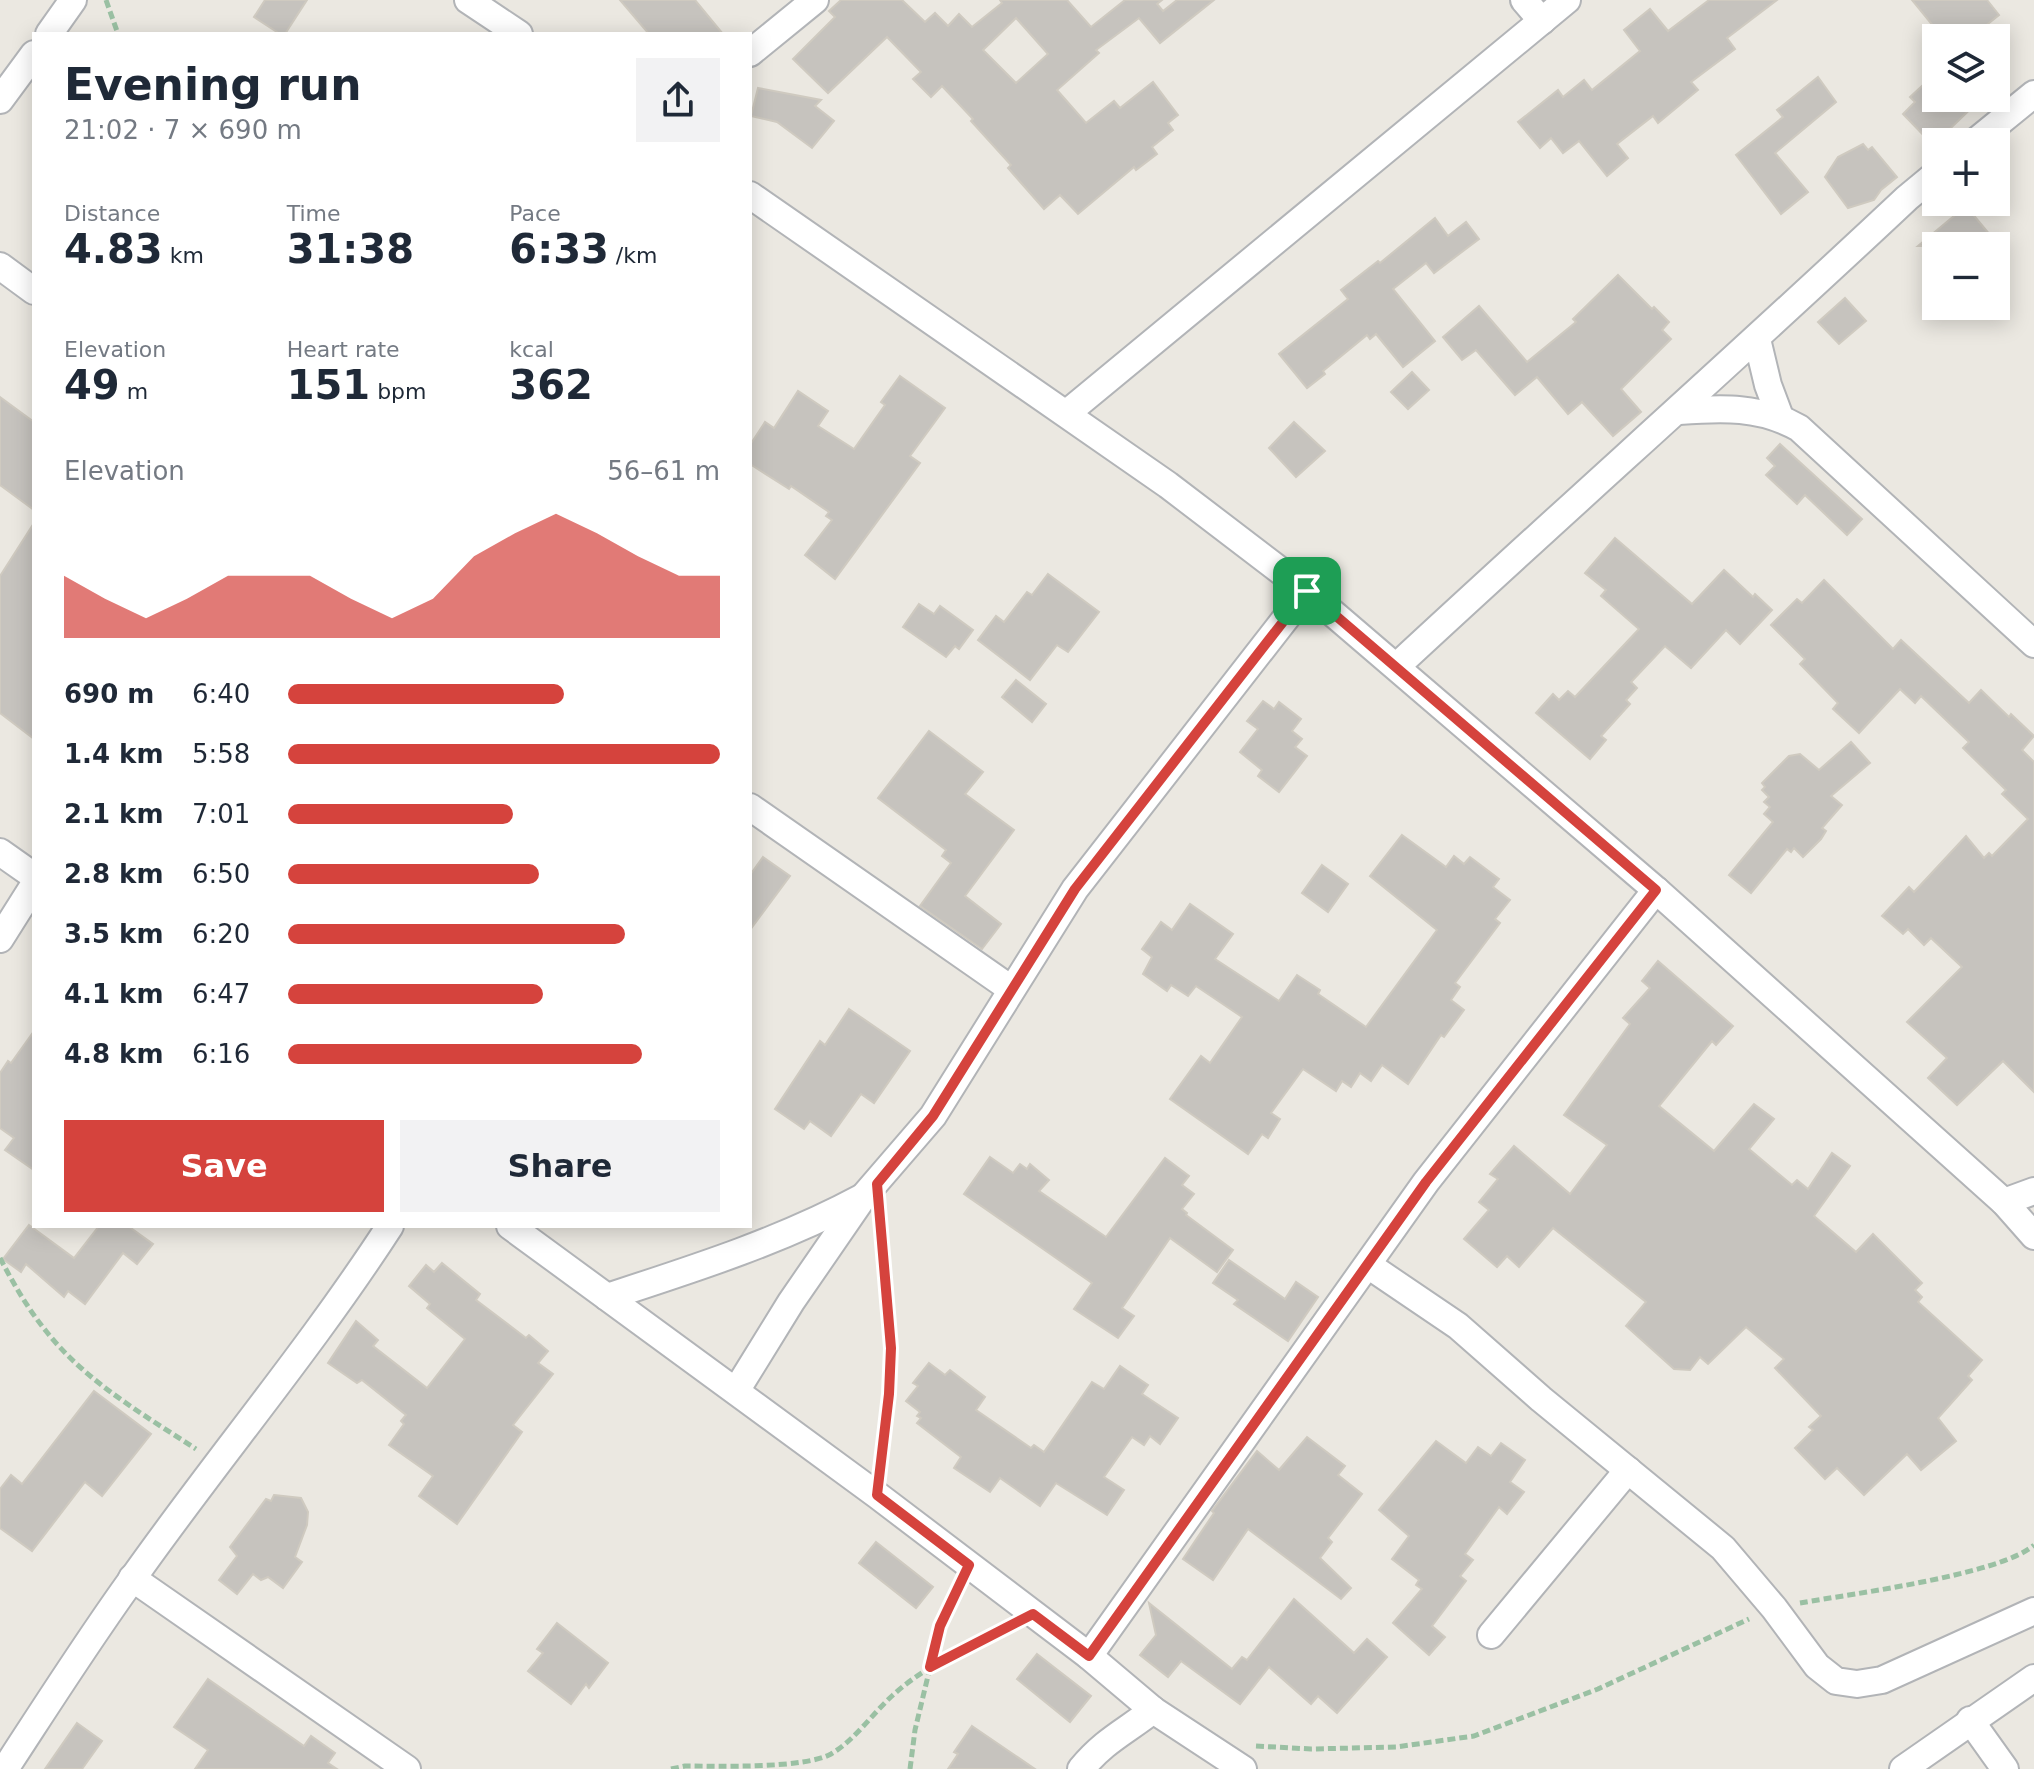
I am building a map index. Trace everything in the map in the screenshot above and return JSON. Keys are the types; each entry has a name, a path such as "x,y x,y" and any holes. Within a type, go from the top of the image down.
{"street":[{"path":"50,32 73,0"},
{"path":"468,0 516,32"},
{"path":"752,51 815,0"},
{"path":"1524,0 1542,21"},
{"path":"1067,413 1567,0"},
{"path":"0,100 32,57"},
{"path":"1992,128 2034,94"},
{"path":"1397,666 1922,186"},
{"path":"752,196 1067,413 1307,591 1656,890 2004,1202 2034,1236"},
{"path":"0,266 32,290"},
{"path":"1757,339 1768,385 1780,417"},
{"path":"1679,411 1744,409 1780,417 1799,428 2034,644"},
{"path":"736,1391 791,1302 870,1190 933,1116 1075,889 1307,591"},
{"path":"752,808 1011,989"},
{"path":"0,852 32,875"},
{"path":"0,939 32,888"},
{"path":"1089,1656 1426,1182 1656,890"},
{"path":"607,1297 709,1264 798,1229 870,1190"},
{"path":"2004,1202 2034,1191"},
{"path":"5,1769 132,1578 344,1296 389,1228"},
{"path":"513,1228 877,1495 1089,1656 1153,1710 1247,1757"},
{"path":"1368,1265 1458,1326 1723,1548 1774,1608 1817,1666 1836,1681 1857,1684 1882,1680 2034,1611"},
{"path":"1491,1635 1628,1470"},
{"path":"132,1578 407,1769"},
{"path":"1903,1769 2034,1678"},
{"path":"1081,1769 1112,1736 1132,1727 1153,1710"},
{"path":"1970,1720 2005,1769"}],"path":[{"path":"106,0 117,32"},
{"path":"870,1190 891,1348 877,1495"},
{"path":"0,1258 46,1332 69,1356 134,1408 217,1463"},
{"path":"1247,1757 1311,1749 1396,1747 1474,1736 1598,1689 1774,1608 1960,1573 2002,1561 2034,1545"},
{"path":"910,1769 915,1730 940,1626 969,1565"},
{"path":"671,1769 685,1766 775,1765 831,1755 895,1694 930,1667 1033,1614"}],"building":[{"path":"265,0 307,0 286,32 277,32 254,17"},
{"path":"620,0 695,0 721,32 647,32"},
{"path":"841,0 902,0 925,22 935,13 948,26 959,14 972,27 1002,3 1000,0 1067,0 1091,27 1125,0 1162,0 1157,4 1163,11 1177,0 1214,0 1160,43 1139,18 1096,50 1099,53 1057,90 1086,123 1114,101 1120,108 1153,82 1178,115 1168,123 1173,130 1152,147 1157,154 1136,170 1134,167 1078,214 1060,195 1044,209 1008,168 1011,165 971,121 973,119 942,86 931,97 913,79 921,72 887,37 828,93 793,59 835,17 829,11","holes":["1016,18 1048,54 1016,83 983,50"]},
{"path":"1709,0 1777,0 1727,38 1735,49 1691,82 1698,90 1658,123 1653,116 1617,144 1628,158 1607,176 1579,141 1563,153 1551,138 1540,148 1518,122 1558,90 1563,97 1584,80 1592,90 1640,51 1624,30 1650,9 1668,31"},
{"path":"1912,0 1987,0 1999,15 1988,24 1932,24"},
{"path":"1818,77 1836,102 1775,153 1808,192 1781,214 1736,155 1783,117 1777,110"},
{"path":"1922,86 1922,112 1967,112 1951,128 1922,128 1922,134 1903,114 1915,102 1910,97"},
{"path":"758,88 821,100 815,106 834,121 812,148 777,122 752,116"},
{"path":"1863,144 1868,150 1872,147 1897,177 1874,200 1848,208 1825,177 1838,157"},
{"path":"1954,216 1974,216 1988,232 1935,232"},
{"path":"1435,218 1448,236 1466,222 1479,239 1434,273 1426,263 1393,289 1435,341 1403,367 1376,334 1370,339 1367,335 1307,388 1279,354 1348,299 1341,290"},
{"path":"1618,275 1669,322 1662,330 1671,339 1621,389 1641,412 1613,436 1582,402 1568,414 1537,377 1515,395 1476,350 1462,360 1443,337 1479,306 1527,362 1576,322 1573,319"},
{"path":"1845,298 1866,321 1839,344 1818,322"},
{"path":"1412,372 1429,390 1408,409 1391,392"},
{"path":"900,376 945,408 910,456 920,463 835,579 805,555 832,520 826,516 829,512 791,486 789,489 752,465 752,442 765,422 774,428 798,391 828,411 818,426 854,449 885,405 881,402"},
{"path":"0,397 32,421 32,509 0,485"},
{"path":"1294,422 1325,451 1296,477 1269,448"},
{"path":"1780,444 1862,519 1847,535 1805,495 1797,504 1766,475 1775,466 1767,458"},
{"path":"32,526 32,737 0,713 0,576"},
{"path":"1615,538 1692,604 1724,570 1772,610 1740,644 1726,630 1691,668 1665,646 1631,682 1637,688 1626,700 1630,704 1601,736 1606,740 1590,759 1536,713 1553,694 1559,700 1568,691 1575,697 1639,629 1601,596 1606,590 1585,573"},
{"path":"1048,574 1099,612 1068,652 1057,645 1030,680 978,640 996,616 1004,622 1027,592 1032,595"},
{"path":"1824,580 1893,649 1901,640 1969,703 1981,690 2034,736 2022,750 2034,762 2034,1092 2003,1061 1957,1105 1928,1078 1947,1058 1907,1022 1962,967 1931,938 1924,945 1908,929 1903,934 1882,916 1909,887 1914,892 1966,836 1984,858 1989,853 1992,856 2028,819 2002,794 2006,790 1963,748 1969,742 1921,696 1915,703 1900,689 1859,733 1833,709 1838,703 1800,664 1805,659 1771,625 1797,599 1802,603"},
{"path":"919,604 934,614 940,606 973,630 959,649 955,646 946,657 903,627"},
{"path":"1016,680 1046,704 1032,722 1002,697"},
{"path":"1263,701 1274,709 1279,702 1301,719 1292,731 1302,739 1295,747 1307,756 1279,792 1258,776 1262,770 1240,752 1258,729 1247,721"},
{"path":"929,731 983,772 965,794 1014,830 965,896 1001,924 982,949 920,906 951,863 942,856 946,850 878,798"},
{"path":"1851,742 1870,763 1831,796 1842,805 1822,828 1826,831 1821,839 1803,857 1794,848 1791,852 1787,849 1751,893 1729,875 1773,822 1764,814 1770,807 1764,802 1769,797 1762,790 1765,787 1762,783 1789,756 1800,754 1819,770"},
{"path":"1402,835 1446,867 1454,856 1464,864 1470,857 1499,879 1493,887 1510,900 1495,919 1500,923 1455,983 1460,987 1451,1000 1464,1010 1444,1037 1441,1035 1408,1084 1382,1065 1371,1081 1360,1073 1351,1087 1342,1081 1336,1091 1303,1069 1271,1113 1280,1119 1268,1138 1262,1134 1248,1154 1170,1099 1201,1056 1210,1063 1242,1017 1196,986 1188,996 1171,985 1167,991 1143,974 1152,957 1142,949 1161,922 1172,930 1190,904 1233,934 1215,959 1279,1001 1297,975 1320,990 1318,994 1366,1027 1437,930 1370,876"},
{"path":"763,857 790,876 752,927 752,872"},
{"path":"1322,865 1348,884 1328,912 1302,893"},
{"path":"1658,961 1733,1026 1716,1045 1712,1041 1659,1106 1714,1151 1754,1104 1774,1119 1749,1149 1792,1185 1797,1180 1808,1189 1832,1153 1850,1166 1814,1216 1856,1252 1873,1234 1922,1283 1915,1290 1922,1297 1918,1302 1982,1360 1968,1376 1972,1380 1938,1418 1956,1441 1921,1470 1907,1454 1864,1495 1837,1468 1825,1479 1795,1448 1813,1430 1809,1427 1821,1416 1775,1368 1784,1359 1746,1327 1708,1364 1700,1357 1690,1370 1674,1369 1626,1326 1646,1302 1553,1228 1519,1267 1507,1256 1497,1267 1464,1239 1489,1210 1479,1202 1498,1179 1490,1174 1514,1146 1570,1194 1607,1145 1564,1115 1630,1024 1623,1018 1650,988 1642,981"},
{"path":"849,1009 910,1051 874,1103 861,1094 831,1136 810,1121 804,1129 775,1109 820,1041 825,1045"},
{"path":"32,1034 32,1169 5,1150 14,1138 0,1128 0,1073 8,1061 11,1063"},
{"path":"990,1157 1013,1173 1020,1164 1027,1169 1030,1164 1049,1180 1039,1191 1106,1237 1165,1158 1189,1176 1182,1185 1194,1194 1182,1209 1186,1215 1233,1250 1217,1272 1170,1238 1122,1308 1134,1316 1118,1338 1074,1309 1092,1283 964,1194"},
{"path":"29,1225 74,1258 97,1228 131,1228 153,1244 137,1264 123,1253 85,1304 68,1291 64,1297 26,1264 21,1272 3,1259"},
{"path":"1229,1260 1285,1299 1296,1282 1318,1297 1288,1341 1234,1304 1238,1300 1213,1283"},
{"path":"442,1263 480,1294 476,1300 548,1351 538,1363 553,1374 513,1425 522,1432 457,1524 419,1496 433,1476 389,1445 404,1424 401,1421 406,1415 362,1380 357,1383 328,1363 356,1321 378,1340 373,1346 427,1388 465,1339 427,1308 430,1304 409,1286 426,1265 434,1272"},
{"path":"929,1363 945,1375 950,1370 985,1397 976,1410 1031,1448 1034,1445 1044,1452 1092,1382 1104,1389 1120,1366 1148,1385 1142,1394 1178,1418 1160,1444 1150,1436 1144,1445 1132,1437 1104,1477 1124,1490 1107,1515 1056,1483 1040,1506 1000,1478 990,1492 954,1468 961,1457 917,1423 921,1418 917,1416 920,1412 906,1401 918,1386 913,1383"},
{"path":"94,1391 151,1434 102,1496 85,1482 32,1551 0,1528 0,1489 11,1475 22,1484"},
{"path":"1307,1437 1345,1466 1338,1475 1362,1494 1328,1538 1332,1542 1320,1558 1351,1588 1341,1599 1248,1529 1213,1580 1183,1559 1214,1513 1212,1511 1257,1451 1279,1470"},
{"path":"1436,1441 1466,1463 1478,1447 1491,1456 1501,1443 1525,1460 1510,1482 1524,1492 1507,1514 1499,1507 1465,1554 1473,1560 1460,1576 1466,1581 1432,1626 1445,1637 1429,1655 1393,1623 1422,1589 1416,1585 1419,1580 1392,1559 1409,1536 1379,1510"},
{"path":"274,1495 301,1498 308,1512 307,1525 295,1557 302,1562 283,1588 268,1577 261,1580 253,1574 237,1594 219,1580 237,1556 230,1547 266,1499 271,1501"},
{"path":"876,1542 933,1587 916,1608 859,1563"},
{"path":"1294,1599 1354,1653 1367,1639 1387,1657 1337,1713 1318,1696 1311,1704 1269,1667 1240,1704 1181,1661 1168,1677 1140,1655 1156,1635 1149,1603 1232,1669 1242,1657 1247,1660"},
{"path":"557,1623 608,1663 589,1688 586,1684 571,1704 528,1671 543,1653 537,1649"},
{"path":"1037,1654 1091,1696 1070,1722 1017,1679"},
{"path":"208,1679 304,1746 311,1736 335,1753 328,1763 337,1769 195,1769 208,1750 174,1727"},
{"path":"77,1723 102,1741 82,1769 45,1769"},
{"path":"972,1726 1035,1769 948,1769 958,1754 954,1752"}],"route":[{"path":"1307,591 1656,890 1426,1182 1089,1656 1033,1614 930,1667 940,1626 969,1565 877,1495 891,1348 877,1184 933,1116 1075,889 1307,591"}]}
